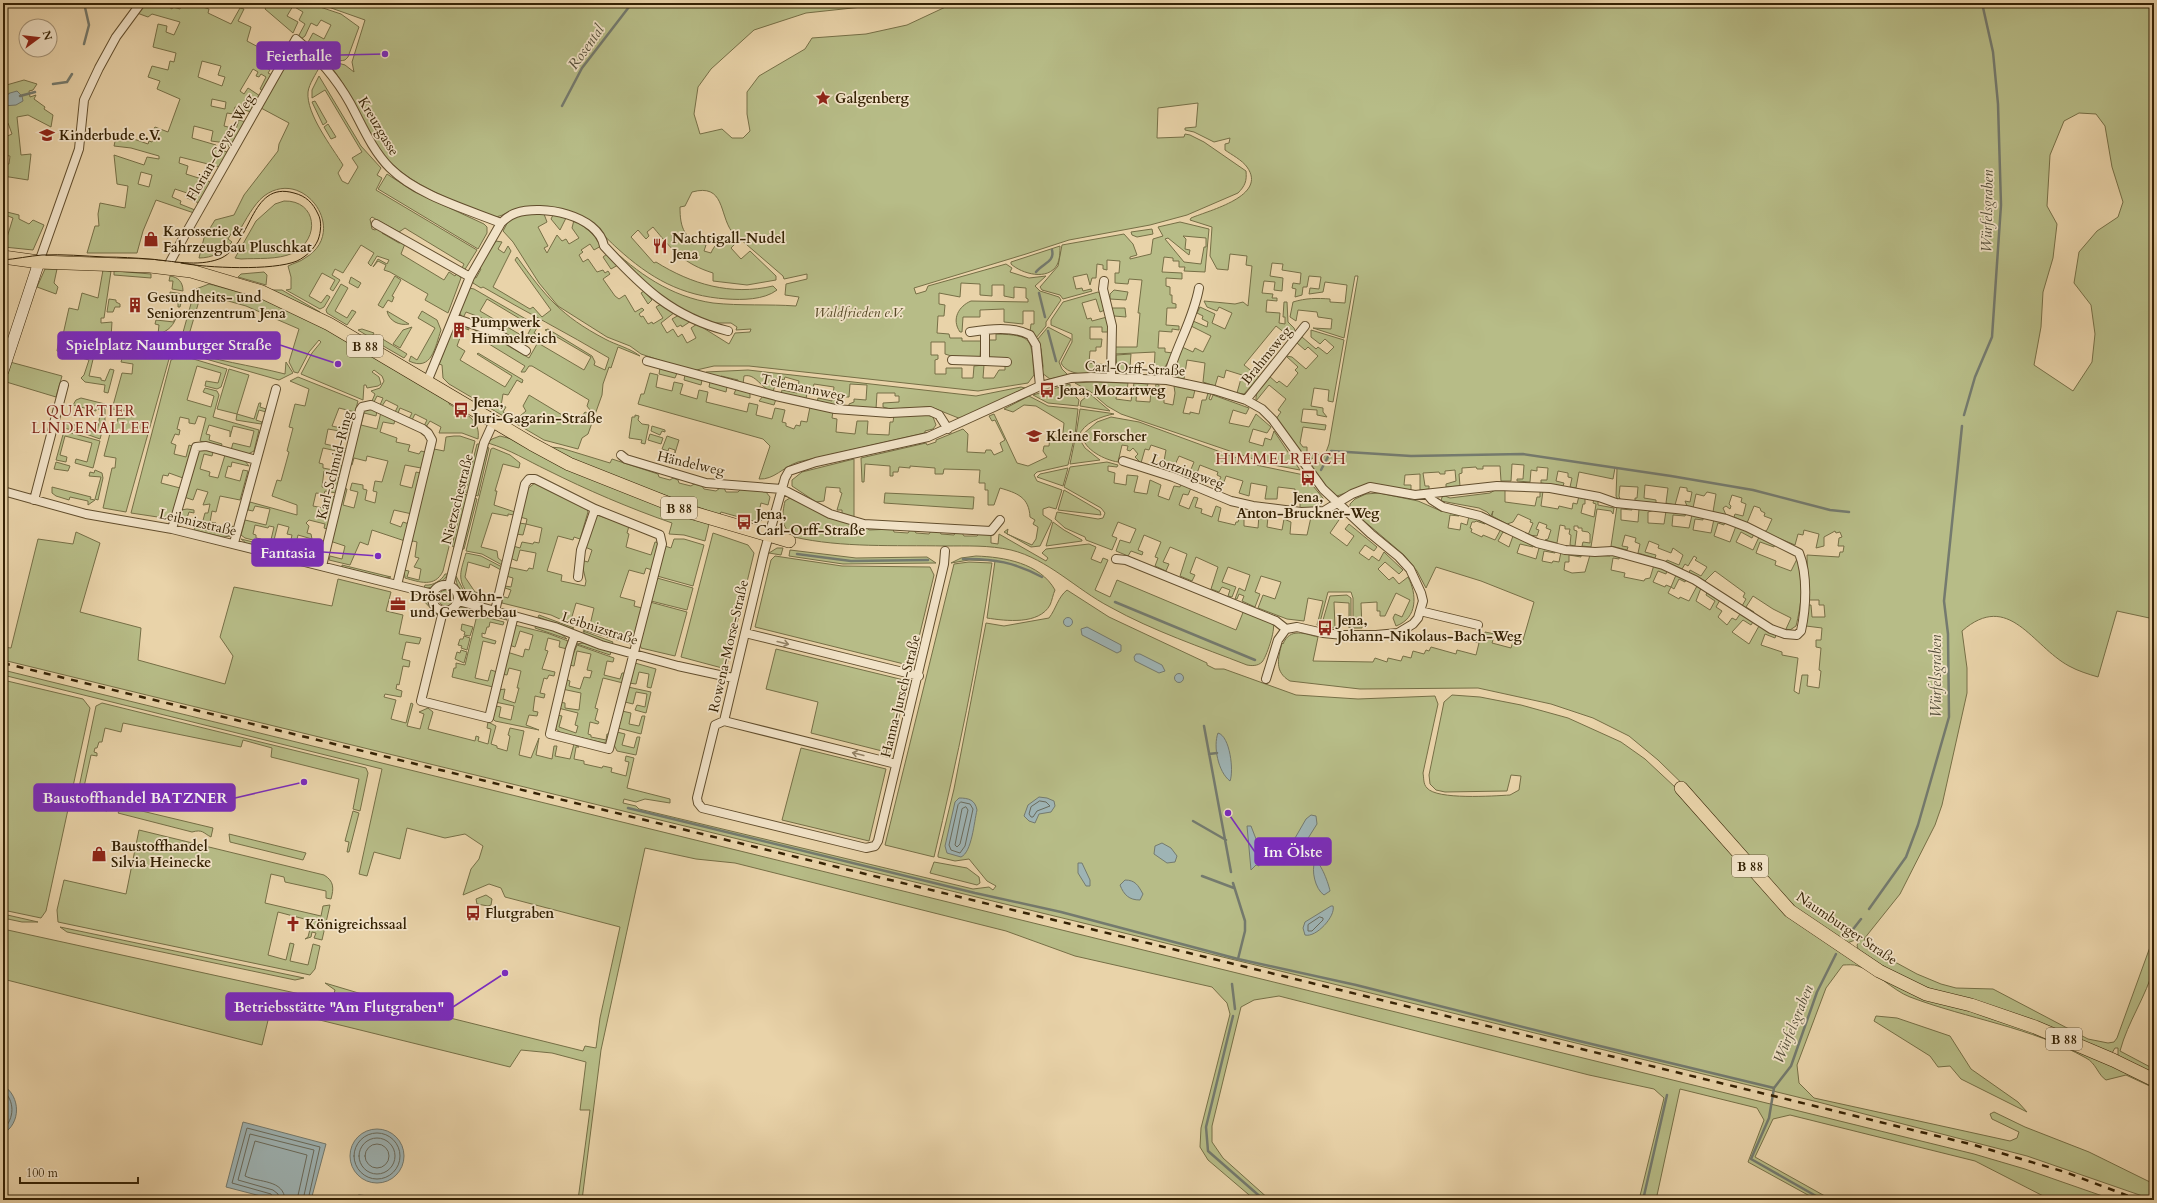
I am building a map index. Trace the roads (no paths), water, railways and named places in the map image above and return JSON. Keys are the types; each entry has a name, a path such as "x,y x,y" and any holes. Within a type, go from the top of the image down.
{"main road":[{"name":"B 88","path":"3,258 40,262 169,268 191,271 262,292 287,302 329,324 532,444 590,473 690,512 789,541"},
{"name":"Naumburger Straße","path":"1681,788 1770,890 1798,917 1879,971 1912,989 1948,1001 1971,1005 2035,1027 2113,1060 2154,1080"}],"street":[{"path":"3,371 77,156 81,138 84,100 116,37 141,3"},
{"name":"Kreuzgasse","path":"296,39 315,55 333,75 376,151 390,168 424,191 501,223"},
{"name":"Florian-Geyer-Weg","path":"169,268 170,262 178,246 296,39"},
{"path":"427,382 470,277 501,223 507,218 524,211 552,211 568,214 584,221 603,238 604,246 649,293 703,325 728,331"},
{"path":"376,224 470,277"},
{"path":"1104,280 1103,289 1112,326 1111,377"},
{"path":"1167,380 1175,355 1195,310 1199,288"},
{"path":"454,318 495,332 526,351"},
{"name":"Brahmsweg","path":"1246,400 1306,326"},
{"path":"985,330 985,361"},
{"path":"970,332 985,330 1023,332 1030,335 1036,345 1040,386"},
{"path":"952,360 1007,362"},
{"name":"Telemannweg","path":"647,361 776,396 835,409 890,413 930,411 939,415 948,429"},
{"name":"Carl-Orff-Straße","path":"768,536 789,471 799,467 928,437 1040,386 1071,378 1111,377 1167,380 1195,384 1246,400 1262,409 1273,420 1311,474 1338,504 1399,557 1410,569 1422,593 1423,601 1420,611"},
{"path":"34,500 64,385"},
{"path":"234,543 276,389"},
{"name":"Karl-Schmid-Ring","path":"322,566 360,410 362,407 371,405 424,429 428,432 432,440 398,585"},
{"name":"Nietzschestraße","path":"449,586 484,443 494,421"},
{"path":"172,528 196,448 206,446 256,460"},
{"name":"Händelweg","path":"621,455 626,459 706,483 782,489"},
{"name":"Lortzingweg","path":"1123,461 1173,477 1231,501 1253,506 1310,512 1324,511 1338,504 1352,494 1370,487 1415,495 1497,486 1550,488 1599,497 1616,503 1686,510 1737,522 1799,553 1804,570 1802,627 1799,633 1785,634 1770,629 1696,580 1662,565 1612,551 1596,552 1565,550 1537,543 1480,516 1443,507 1432,500 1427,494"},
{"path":"495,611 526,484 529,479 535,479 595,509 660,535 662,538 662,544 609,749 550,734 570,649 575,636"},
{"path":"782,489 830,514 864,524 991,531 1000,520"},
{"name":"Leibnizstraße","path":"3,491 86,514 172,528 433,594"},
{"path":"578,577 581,550 595,509"},
{"name":"Rowena-Morse-Straße","path":"768,536 724,721 715,725 698,803 702,808 866,848 875,846"},
{"name":"Hanna-Jursch-Straße","path":"875,846 878,841 919,676 944,564 945,551"},
{"path":"1116,559 1126,560 1209,593 1276,621 1286,629"},
{"path":"449,586 456,590 458,601 453,609 443,611 434,604 433,594 439,587 449,586"},
{"name":"Leibnizstraße","path":"458,601 495,611 514,614 555,627 600,645 678,666 734,678"},
{"path":"443,611 421,701 489,718 514,614"},
{"path":"1266,679 1272,654 1280,635 1286,629 1297,627 1323,633 1343,635 1390,635 1398,633 1413,624 1420,611 1478,624"},
{"path":"745,633 919,676"},
{"path":"724,721 896,764"}],"water":[{"path":"17,91 22,96 23,101 16,105 3,106 3,98 10,93"},
{"path":"1068,617 1073,622 1068,627 1063,622"},
{"path":"1087,627 1121,645 1121,651 1117,653 1082,635 1081,629"},
{"path":"1136,654 1140,654 1162,665 1165,671 1159,673 1135,661 1134,657"},
{"path":"1179,673 1184,678 1179,683 1174,678"},
{"path":"1218,733 1226,740 1230,754 1232,770 1230,781 1222,772 1216,752"},
{"path":"1039,797 1054,801 1055,806 1051,812 1039,814 1035,823 1029,821 1024,816 1028,805"},
{"path":"959,798 971,800 975,804 977,810 968,849 961,857 947,853 945,846 955,802"},
{"path":"1311,815 1316,816 1317,824 1300,851 1293,852 1291,845 1306,819"},
{"path":"1247,826 1251,826 1256,839 1259,866 1256,865 1251,870"},
{"path":"1162,843 1171,848 1177,856 1175,862 1167,863 1154,854 1155,846"},
{"path":"1315,861 1322,869 1330,891 1324,895 1316,884 1313,869"},
{"path":"1078,863 1082,863 1090,880 1090,886 1086,886 1078,873"},
{"path":"1125,880 1134,882 1138,886 1143,894 1140,900 1130,898 1123,892 1120,885"},
{"path":"1333,906 1333,910 1324,925 1314,933 1305,935 1303,928 1305,922"},
{"path":"3,1085 9,1090 16,1103 16,1117 9,1129 3,1134"},
{"path":"243,1122 326,1144 311,1200 276,1200 226,1187"},
{"path":"372,1129 382,1129 392,1133 400,1141 404,1151 404,1161 400,1171 392,1179 382,1183 372,1183 362,1179 354,1171 350,1161 350,1151 354,1141 362,1133"},
{"path":"359,1195 369,1196 376,1200 344,1200"}],"waterway":[{"path":"84,3 89,25 84,44"},
{"name":"Rosental","path":"562,106 582,68 632,3"},
{"name":"Würfelsgraben","path":"1964,415 1975,377 1992,337 2001,205 1998,104 1993,52 1982,3"},
{"path":"53,84 67,82 72,74"},
{"path":"20,96 35,92"},
{"path":"1036,272 1050,260 1052,257 1052,250"},
{"path":"1039,293 1045,317"},
{"path":"1048,331 1056,361"},
{"name":"Würfelsgraben","path":"1869,909 1906,857 1918,825 1949,717 1948,634 1944,601 1962,426"},
{"path":"1321,470 1331,451 1411,456 1523,454 1753,490 1830,510 1849,512"},
{"path":"797,554 851,561 928,560"},
{"path":"963,559 984,559 1004,562 1023,568 1042,577"},
{"path":"1115,602 1255,660"},
{"path":"1204,726 1231,872"},
{"path":"1209,754 1217,753"},
{"path":"628,808 975,893 1061,912 1238,959 1356,985 1774,1088"},
{"path":"1193,821 1226,840"},
{"path":"1202,876 1234,888"},
{"path":"1233,883 1245,921 1245,931 1238,959"},
{"name":"Würfelsgraben","path":"1847,937 1861,919"},
{"name":"Würfelsgraben","path":"1823,1200 1751,1159 1769,1118 1774,1088 1791,1066 1817,992 1836,954"},
{"path":"1232,984 1235,1009"},
{"path":"1233,1016 1206,1127 1208,1151 1264,1200"},
{"path":"1643,1200 1667,1095"}],"tram line":[{"path":"3,260 37,255 58,255 139,258 185,263 202,263 211,261 219,259 230,252 238,242 259,205 268,196 279,192 298,194 309,200 314,206 321,223 319,237 316,243 310,252 297,261 272,266 240,268 181,263"}],"railway":[{"path":"3,663 1974,1145 2065,1172 2139,1200"}],"place":[{"name":"Feierhalle","path":"385,54"},
{"name":"Galgenberg","path":"823,98"},
{"name":"Kinderbude e.V.","path":"47,135"},
{"name":"Karosserie & Fahrzeugbau Pluschkat","path":"151,239"},
{"name":"Nachtigall-Nudel Jena","path":"660,246"},
{"name":"Gesundheits- und Seniorenzentrum Jena","path":"135,305"},
{"name":"Pumpwerk Himmelreich","path":"459,330"},
{"name":"Spielplatz Naumburger Straße","path":"338,364"},
{"name":"Jena, Mozartweg","path":"1047,390"},
{"name":"Jena, Juri-Gagarin-Straße","path":"461,410"},
{"name":"Kleine Forscher","path":"1034,436"},
{"name":"Jena, Anton-Bruckner-Weg","path":"1308,478"},
{"name":"Jena, Carl-Orff-Straße","path":"744,522"},
{"name":"Fantasia","path":"378,556"},
{"name":"Drösel Wohn- und Gewerbebau","path":"398,604"},
{"name":"Jena, Johann-Nikolaus-Bach-Weg","path":"1325,628"},
{"name":"Baustoffhandel BATZNER","path":"304,782"},
{"name":"Im Ölste","path":"1228,813"},
{"name":"Baustoffhandel Silvia Heinecke","path":"99,854"},
{"name":"Flutgraben","path":"473,913"},
{"name":"Königreichssaal","path":"293,924"},
{"name":"Betriebsstätte \"Am Flutgraben\"","path":"505,973"}],"district":[{"name":"QUARTIER LINDENALLEE","path":"91,420"},
{"name":"HIMMELREICH","path":"1281,458"}],"park label":[{"name":"Waldfrieden e.V.","path":"858,312"}]}
